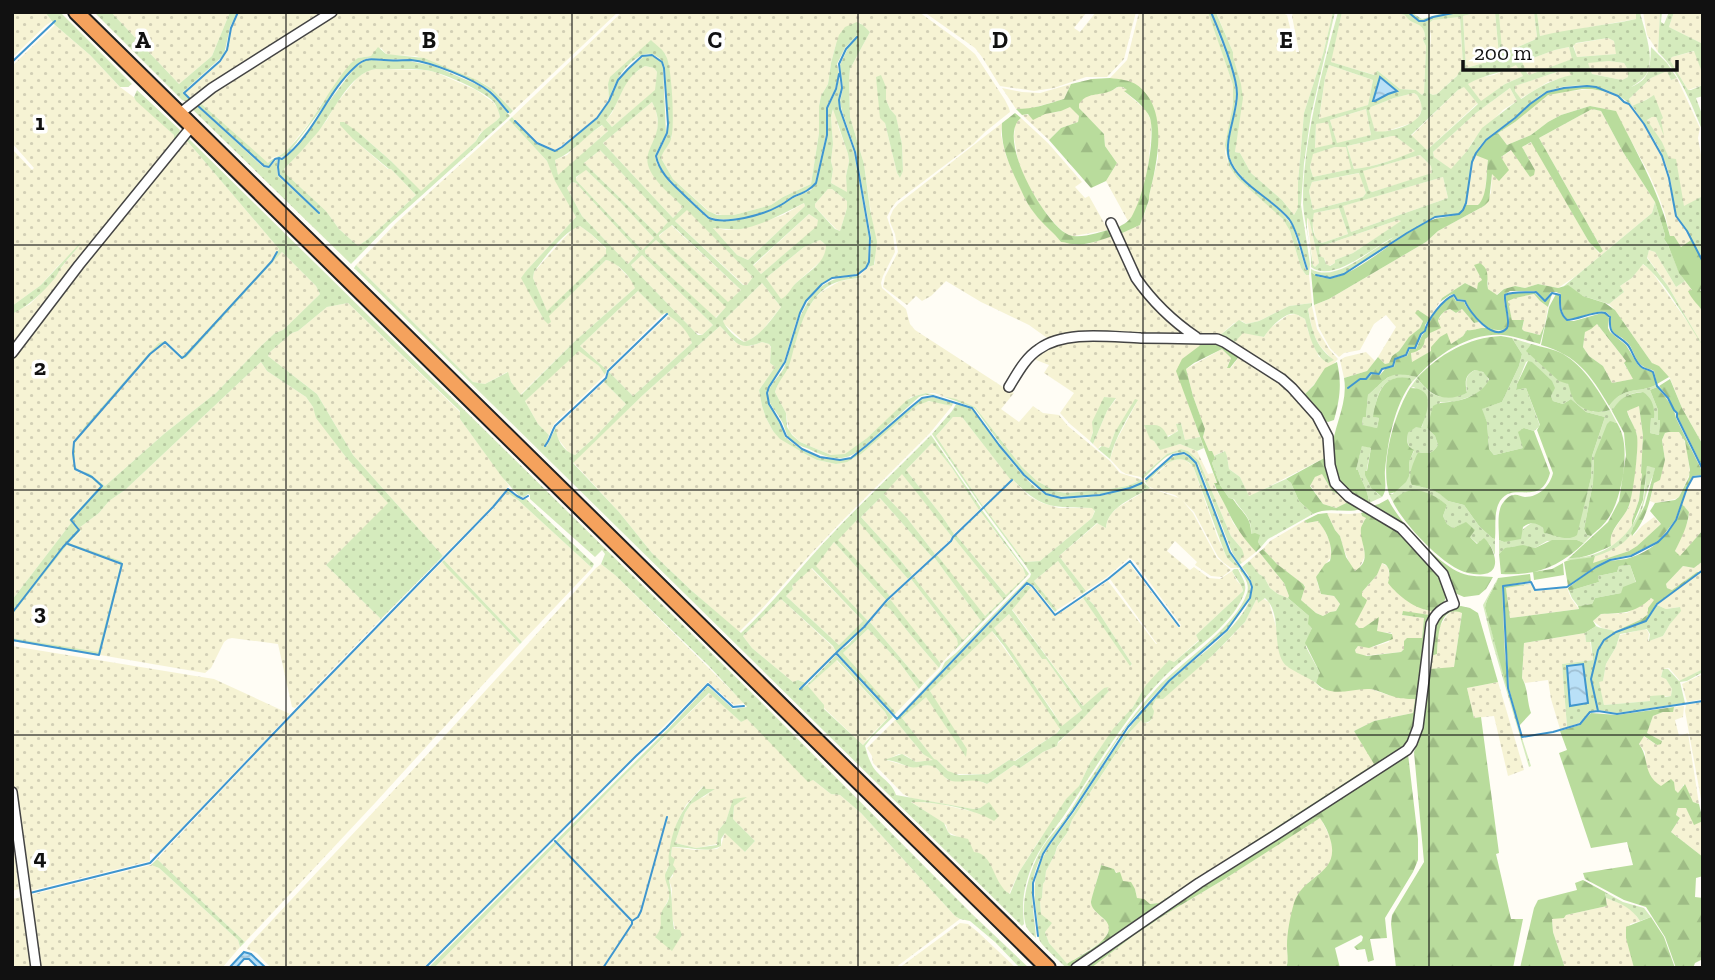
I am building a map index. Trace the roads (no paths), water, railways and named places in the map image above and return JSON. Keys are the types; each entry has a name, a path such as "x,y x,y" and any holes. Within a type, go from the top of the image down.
{"highway":[{"path":"76,12 1048,968"}],"street":[{"path":"179,114 212,88 332,12"},
{"path":"12,353 191,126"},
{"path":"1111,223 1141,286 1172,318 1199,339"},
{"path":"1009,387 1031,355 1044,346 1069,338 1101,336 1217,339 1224,342 1292,387 1324,426 1335,483 1349,497 1401,528 1443,574 1454,604 1443,609 1431,624 1418,727 1407,750 1199,883 1076,968"},
{"path":"12,792 36,968"}],"water":[{"path":"1380,77 1397,91 1373,101"},
{"path":"1583,664 1588,703 1570,706 1567,666"},
{"path":"244,952 251,954 266,968 258,968 249,959 244,959 236,968 229,968"}],"waterway":[{"path":"190,99 184,93 220,61 227,50 231,28 238,12"},
{"path":"1211,12 1227,53 1237,94 1228,143 1229,158 1239,176 1289,219 1307,269"},
{"path":"1408,12 1419,21 1458,12"},
{"path":"12,62 55,21"},
{"path":"857,37 846,49 839,64 842,88 839,100 855,152 870,238 869,262 857,275 832,278 822,284 806,301 800,313 785,362 767,393 769,404 786,436 802,449 820,457 840,460 851,458 922,398 933,396 972,408 1024,475 1046,494 1061,498 1100,495 1142,483"},
{"path":"515,121 537,143 555,151 597,118 609,101 618,80 628,69 642,56 652,55 662,62 664,68 668,124 667,133 656,156 660,167 673,184 709,218 734,220 754,216 781,205 816,183 827,135 827,108 836,89 839,74"},
{"path":"319,213 279,175 279,158 282,159 303,139 345,77 363,61 411,60 441,68 483,87 493,94 508,112"},
{"path":"1316,275 1330,278 1344,274 1435,217 1459,214 1466,203 1472,162 1486,140 1547,92 1587,86 1618,96 1629,104 1644,124 1662,156 1676,216 1703,262"},
{"path":"197,105 264,166 269,167 279,158"},
{"path":"12,613 79,530 71,520 102,486 92,477 75,469 74,442 150,354 165,342 182,358 185,356 272,261 277,252"},
{"path":"1348,388 1360,379 1366,379 1371,373 1379,374 1382,369 1393,366 1395,359 1406,355 1409,348 1415,348 1436,310 1454,295 1457,300 1465,301 1471,312 1489,329 1502,332 1508,326 1505,295 1536,292 1545,301 1552,293 1560,295 1561,311 1567,320 1601,312 1610,317 1614,334 1627,344 1640,366 1653,372 1657,386 1677,413 1703,470"},
{"path":"545,446 555,426 606,378 608,371 667,314"},
{"path":"1038,936 1033,883 1043,854 1128,727 1169,681 1227,630 1250,598 1250,581 1230,552 1196,463 1184,453 1173,455 1146,479"},
{"path":"1598,711 1590,712 1580,724 1522,737 1508,688 1503,586 1531,582 1535,590 1567,587 1610,560 1631,556 1658,542 1676,520 1693,477 1702,476 1703,472"},
{"path":"836,653 1012,480"},
{"path":"30,893 150,863 508,489 523,499 528,496"},
{"path":"12,640 99,655 122,564 68,544"},
{"path":"800,689 836,653 897,719 1027,583 1055,615 1130,561 1179,626"},
{"path":"1703,570 1657,604 1646,621 1616,632 1604,640 1598,650 1591,679 1598,711 1617,714 1703,701"},
{"path":"425,968 708,684 733,707 744,706"},
{"path":"603,968 641,911 667,817"},
{"path":"555,841 631,920"}]}
